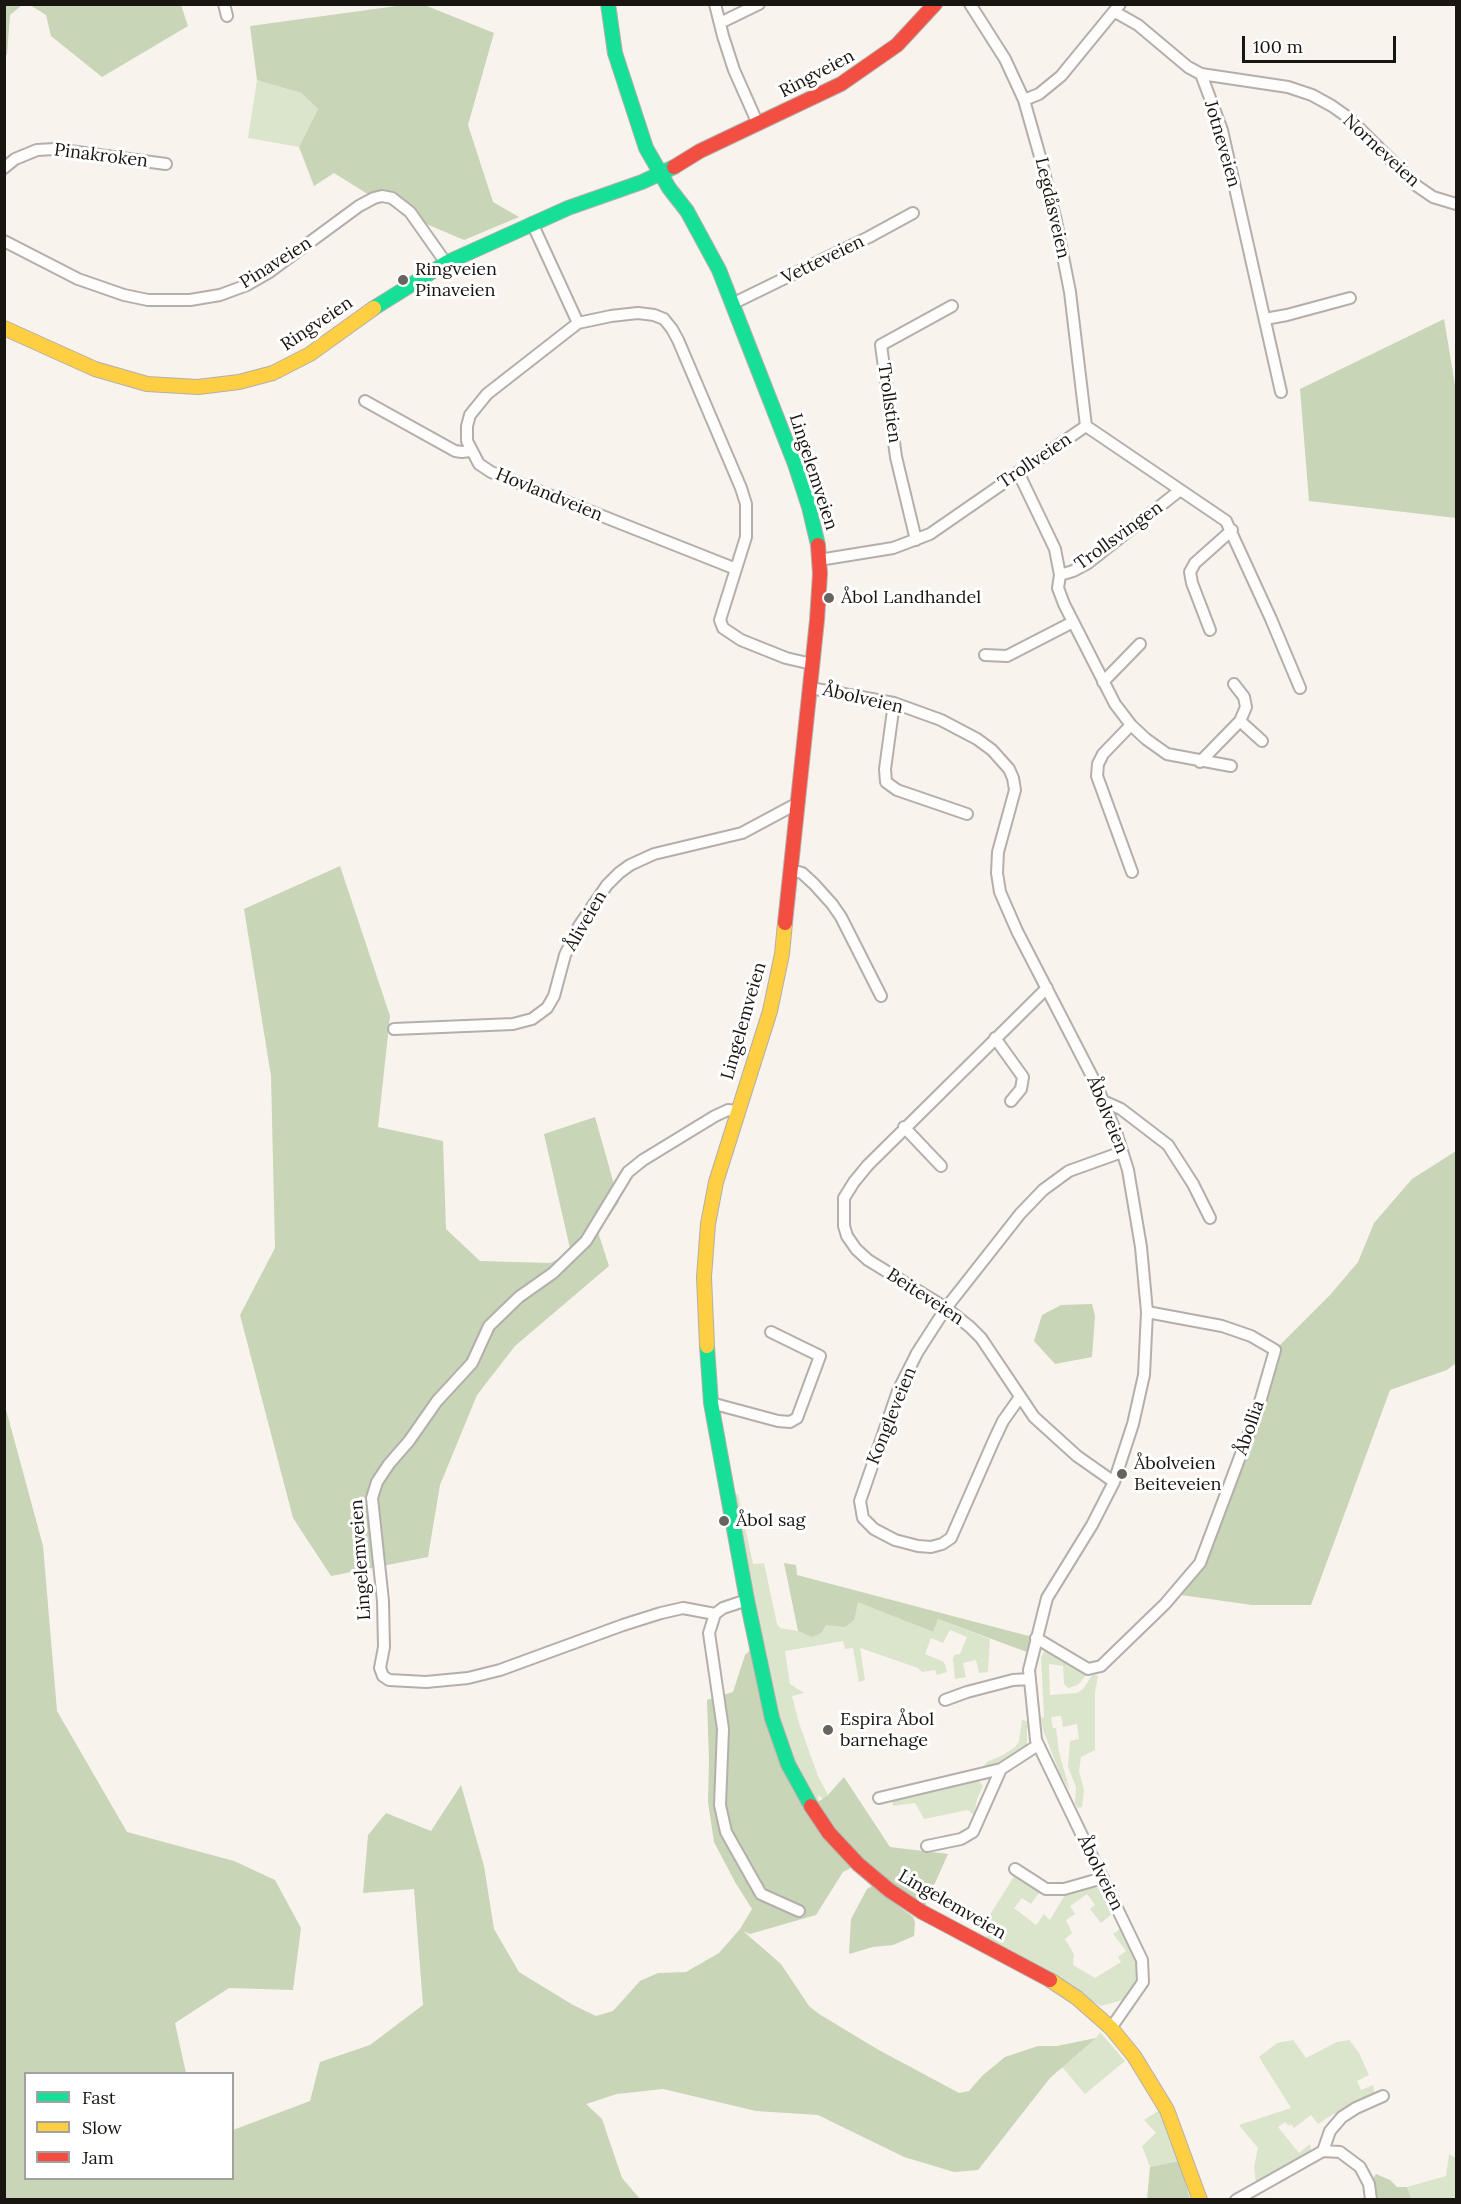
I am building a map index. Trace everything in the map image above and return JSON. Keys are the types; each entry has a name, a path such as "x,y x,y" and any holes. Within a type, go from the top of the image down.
{"main road":[{"name":"Lingelemveien","path":"608,4 613,45 646,148 662,168 706,244 732,304 795,464 809,507 819,560 819,590 810,688 778,975 716,1182 708,1224 704,1297 711,1403 765,1690 780,1742 796,1781 829,1833 874,1878 913,1906 1047,1978 1077,1998 1107,2024 1134,2056 1167,2110 1200,2199"},
{"name":"Ringveien","path":"4,328 74,361 115,376 147,384 220,385 257,378 298,361 404,287 446,262 532,223 600,196 637,174 662,168 680,155 700,151 841,84 897,45 935,4"}],"street":[{"path":"224,4 227,16"},
{"path":"715,4 734,70 758,124"},
{"path":"720,23 759,4"},
{"name":"Legdåsveien","path":"970,4 1005,59 1024,100 1056,221 1070,292 1086,426"},
{"path":"1024,100 1039,94 1061,76 1117,8 1188,67 1201,74"},
{"name":"Norneveien","path":"1201,74 1258,81 1312,95 1349,118 1417,186 1433,197 1456,204"},
{"name":"Jotneveien","path":"1201,74 1222,130 1281,392"},
{"name":"Pinakroken","path":"4,168 15,159 37,150 55,149 166,164"},
{"name":"Pinaveien","path":"4,241 78,279 124,295 148,300 190,300 220,295 247,285 268,273 359,206 382,196 392,198 410,212 446,262"},
{"name":"Vetteveien","path":"732,304 913,213"},
{"path":"532,223 578,323"},
{"path":"1265,319 1350,298"},
{"name":"Trollstien","path":"916,540 896,457 881,345 952,306"},
{"path":"365,401 455,451 471,451 466,441 466,426 477,404 487,393 578,323 638,313 664,319 672,329 746,504 746,537 722,610 720,620 723,628 750,644 786,658 812,664"},
{"name":"Trollveien","path":"819,560 893,548 930,534 1086,426 1226,521 1232,530 1300,688"},
{"name":"Hovlandveien","path":"471,451 479,464 491,472 736,569"},
{"name":"Trollsvingen","path":"1018,472 1055,549 1060,575 1088,563 1179,491"},
{"path":"1210,630 1192,583 1191,572 1195,563 1232,530"},
{"path":"1060,575 1058,588 1064,604 1115,704 1131,725 1167,754 1231,766"},
{"path":"985,655 1007,656 1073,622"},
{"path":"1103,682 1140,644"},
{"path":"1200,762 1240,721 1246,707 1244,697 1234,684"},
{"name":"Åbolveien","path":"810,688 894,704 941,720 977,739 992,750 1009,769 1015,790 1001,838 997,873 1000,892 1009,915 1103,1101 1128,1170 1139,1237 1147,1312 1144,1375 1133,1424 1114,1482 1092,1525 1047,1598 1029,1670 1036,1740 1142,1960 1143,1982 1131,2002 1107,2024"},
{"path":"894,704 885,769 886,782 897,790 967,814"},
{"path":"1240,721 1262,741"},
{"path":"1131,725 1103,753 1098,764 1097,776 1132,872"},
{"name":"Åliveien","path":"394,1029 513,1024 532,1019 547,1008 554,996 565,955 579,926 607,885 630,864 654,854 742,833 798,803"},
{"path":"791,870 802,873 832,904 881,996"},
{"name":"Beiteveien","path":"1047,988 904,1127 854,1182 844,1198 844,1226 847,1236 856,1249 868,1260 946,1308 981,1338 1034,1417 1094,1470 1114,1482"},
{"path":"995,1038 1023,1077 1021,1089 1011,1101"},
{"path":"1103,1101 1121,1109 1168,1145 1193,1184 1210,1218"},
{"name":"Lingelemveien","path":"715,1614 683,1608 661,1613 500,1670 468,1678 435,1682 389,1680 383,1676 380,1668 384,1647 383,1601 372,1498 377,1482 389,1464 409,1441 437,1401 472,1363 489,1326 519,1297 553,1273 586,1241 628,1172 643,1160 714,1116 728,1110 736,1110"},
{"path":"904,1127 941,1166"},
{"name":"Kongleveien","path":"1020,1397 1003,1421 951,1538 931,1547 918,1546 895,1540 874,1529 863,1518 860,1501 898,1391 917,1353 946,1308 1020,1214 1043,1190 1069,1171 1122,1152"},
{"name":"Åbollia","path":"1036,1638 1088,1669 1101,1666 1166,1604 1200,1563 1258,1409 1275,1350 1251,1336 1222,1326 1147,1312"},
{"path":"711,1403 778,1421 790,1422 797,1418 820,1356 771,1332"},
{"path":"747,1600 723,1608 715,1614 711,1622 709,1639 723,1729 720,1805 726,1832 761,1894 799,1911"},
{"path":"945,1701 967,1692 1013,1680 1030,1679"},
{"path":"879,1798 1001,1769 1038,1745"},
{"path":"927,1845 960,1839 973,1832 1001,1769"},
{"path":"1014,1869 1046,1889 1064,1889 1103,1878"},
{"path":"1323,2151 1330,2132 1342,2117 1383,2096"},
{"path":"1236,2199 1323,2151 1340,2152 1360,2168 1369,2184 1371,2199"}],"green space":[{"path":"422,4 494,33 468,125 493,202 519,217 464,240 417,220 401,203 374,198 334,173 314,186 299,147 318,109 301,93 257,80 250,26"},
{"path":"4,5 22,5 10,15 7,55 4,54"},
{"path":"30,5 181,5 188,26 102,77 51,36 46,15"},
{"path":"257,80 301,93 318,109 299,147 248,138"},
{"path":"1444,319 1456,391 1456,518 1309,501 1300,389"},
{"path":"340,866 390,1016 378,1127 443,1141 446,1229 480,1261 550,1263 571,1253 544,1134 595,1117 619,1202 598,1232 609,1266 515,1346 477,1395 440,1485 428,1557 331,1576 293,1518 240,1315 275,1248 271,1076 244,909"},
{"path":"1456,1151 1456,1363 1447,1370 1390,1390 1311,1605 1252,1605 1174,1594 1200,1563 1275,1350 1330,1295 1358,1262 1374,1223 1412,1179"},
{"path":"1092,1304 1095,1316 1092,1357 1055,1364 1034,1341 1042,1315 1061,1305"},
{"path":"4,1402 43,1546 57,1711 127,1832 234,1861 275,1880 301,1928 293,1990 229,1988 175,2023 186,2072 24,2072 24,2180 234,2180 234,2130 310,2101 320,2062 370,2045 423,2005 414,1889 363,1893 368,1835 386,1813 431,1831 461,1785 484,1866 494,1929 519,1972 573,2005 596,2016 613,2011 640,1981 658,1973 686,1972 719,1953 740,1929 752,1909 714,1842 708,1802 707,1700 733,1692 745,1655 756,1645 772,1718 820,1819 818,1802 828,1795 844,1777 890,1847 948,1854 922,1912 858,1864 843,1872 816,1915 750,1934 743,1931 781,1964 809,2006 819,2014 877,2049 959,2093 969,2091 983,2075 1005,2057 1038,2046 1057,2046 1096,2038 1050,2078 978,2170 954,2172 904,2157 818,2115 756,2111 663,2089 617,2094 586,2104 602,2119 622,2178 640,2199 5,2199"},
{"path":"738,1494 753,1564 764,1563 777,1624 780,1628 812,1636 858,1601 932,1632 938,1619 990,1639 988,1672 979,1673 976,1660 963,1663 966,1677 955,1679 954,1655 960,1654 967,1637 950,1630 943,1643 931,1638 925,1654 944,1662 947,1672 937,1675 935,1670 922,1672 918,1668 860,1648 865,1680 859,1682 853,1648 845,1649 843,1641 785,1651 790,1684 804,1693 792,1696 799,1723 818,1776 828,1795 823,1799 818,1795 821,1821 788,1764 728,1495"},
{"path":"784,1563 796,1565 797,1575 1036,1638 1032,1654 938,1619 933,1632 858,1602 854,1620 845,1627 826,1625 821,1633 812,1637 798,1631"},
{"path":"1046,1649 1080,1668 1086,1675 1078,1685 1068,1688 1064,1684 1063,1666 1049,1664 1050,1695 1077,1693 1083,1689 1093,1674 1098,1676 1095,1692 1095,1750 1081,1757 1079,1771 1084,1790 1082,1807 1078,1808 1075,1803 1076,1787 1068,1767 1070,1741 1079,1739 1077,1724 1063,1727 1061,1716 1051,1717 1053,1728 1056,1728 1059,1752 1070,1791 1060,1774 1043,1730 1041,1657"},
{"path":"1022,1720 1030,1722 1027,1728 1027,1745 1014,1757 984,1770 982,1768 987,1762 1015,1747 1019,1741"},
{"path":"979,1781 983,1786 977,1799 974,1815 968,1810 924,1819 915,1803 893,1806 892,1801"},
{"path":"1015,1875 1040,1892 1031,1904 1022,1898 1014,1908 1036,1925 1044,1914 1050,1920 1066,1893 1101,1884 1117,1910 1101,1923 1090,1909 1095,1905 1087,1894 1070,1906 1075,1914 1066,1920 1072,1933 1065,1939 1074,1954 1073,1965 1095,1978 1121,1962 1118,1957 1126,1951 1113,1934 1122,1928 1139,1958 1141,1974 1127,1999 1101,2006 985,1940 989,1931 981,1929"},
{"path":"872,1886 913,1917 914,1936 893,1945 873,1947 849,1954 851,1919 867,1889"},
{"path":"1100,2032 1125,2061 1085,2094 1062,2067"},
{"path":"1293,2040 1306,2058 1337,2042 1349,2040 1359,2053 1369,2075 1357,2081 1361,2090 1373,2085 1375,2095 1318,2124 1311,2115 1294,2128 1285,2122 1278,2127 1299,2153 1310,2144 1312,2154 1256,2183 1254,2167 1258,2148 1239,2125 1291,2108 1259,2057 1277,2043"},
{"path":"1160,2110 1179,2161 1150,2167 1142,2146 1156,2133 1144,2120"},
{"path":"1449,2154 1456,2158 1456,2199 1410,2199 1407,2187 1446,2176"},
{"path":"1179,2161 1190,2199 1147,2200 1150,2167"},
{"path":"1376,2174 1390,2180 1397,2187 1407,2187 1411,2199 1371,2199 1371,2182"}],"traffic: fast":[{"path":"608,4 615,53 646,148 669,188 687,211 719,270 795,464 818,545"},
{"path":"374,308 446,263 568,208 642,182 674,167"},
{"path":"707,1346 711,1403 747,1600 772,1718 788,1764 811,1806"}],"traffic: slow":[{"path":"4,328 95,369 147,384 198,387 239,382 273,373 310,354 374,308"},
{"path":"707,1346 704,1277 708,1224 716,1182 770,1011 782,954 785,923"},
{"path":"1050,1980 1077,1998 1111,2028 1134,2056 1167,2110 1200,2200"}],"traffic: jam":[{"path":"674,167 700,151 841,84 897,45 935,4"},
{"path":"785,923 817,620 820,574 818,545"},
{"path":"811,1806 829,1833 858,1864 889,1890 922,1912 1050,1980"}],"place":[{"name":"Ringveien Pinaveien","path":"403,280"},
{"name":"Åbol Landhandel","path":"829,598"},
{"name":"Åbolveien Beiteveien","path":"1122,1474"},
{"name":"Åbol sag","path":"724,1521"},
{"name":"Espira Åbol barnehage","path":"828,1730"}]}
